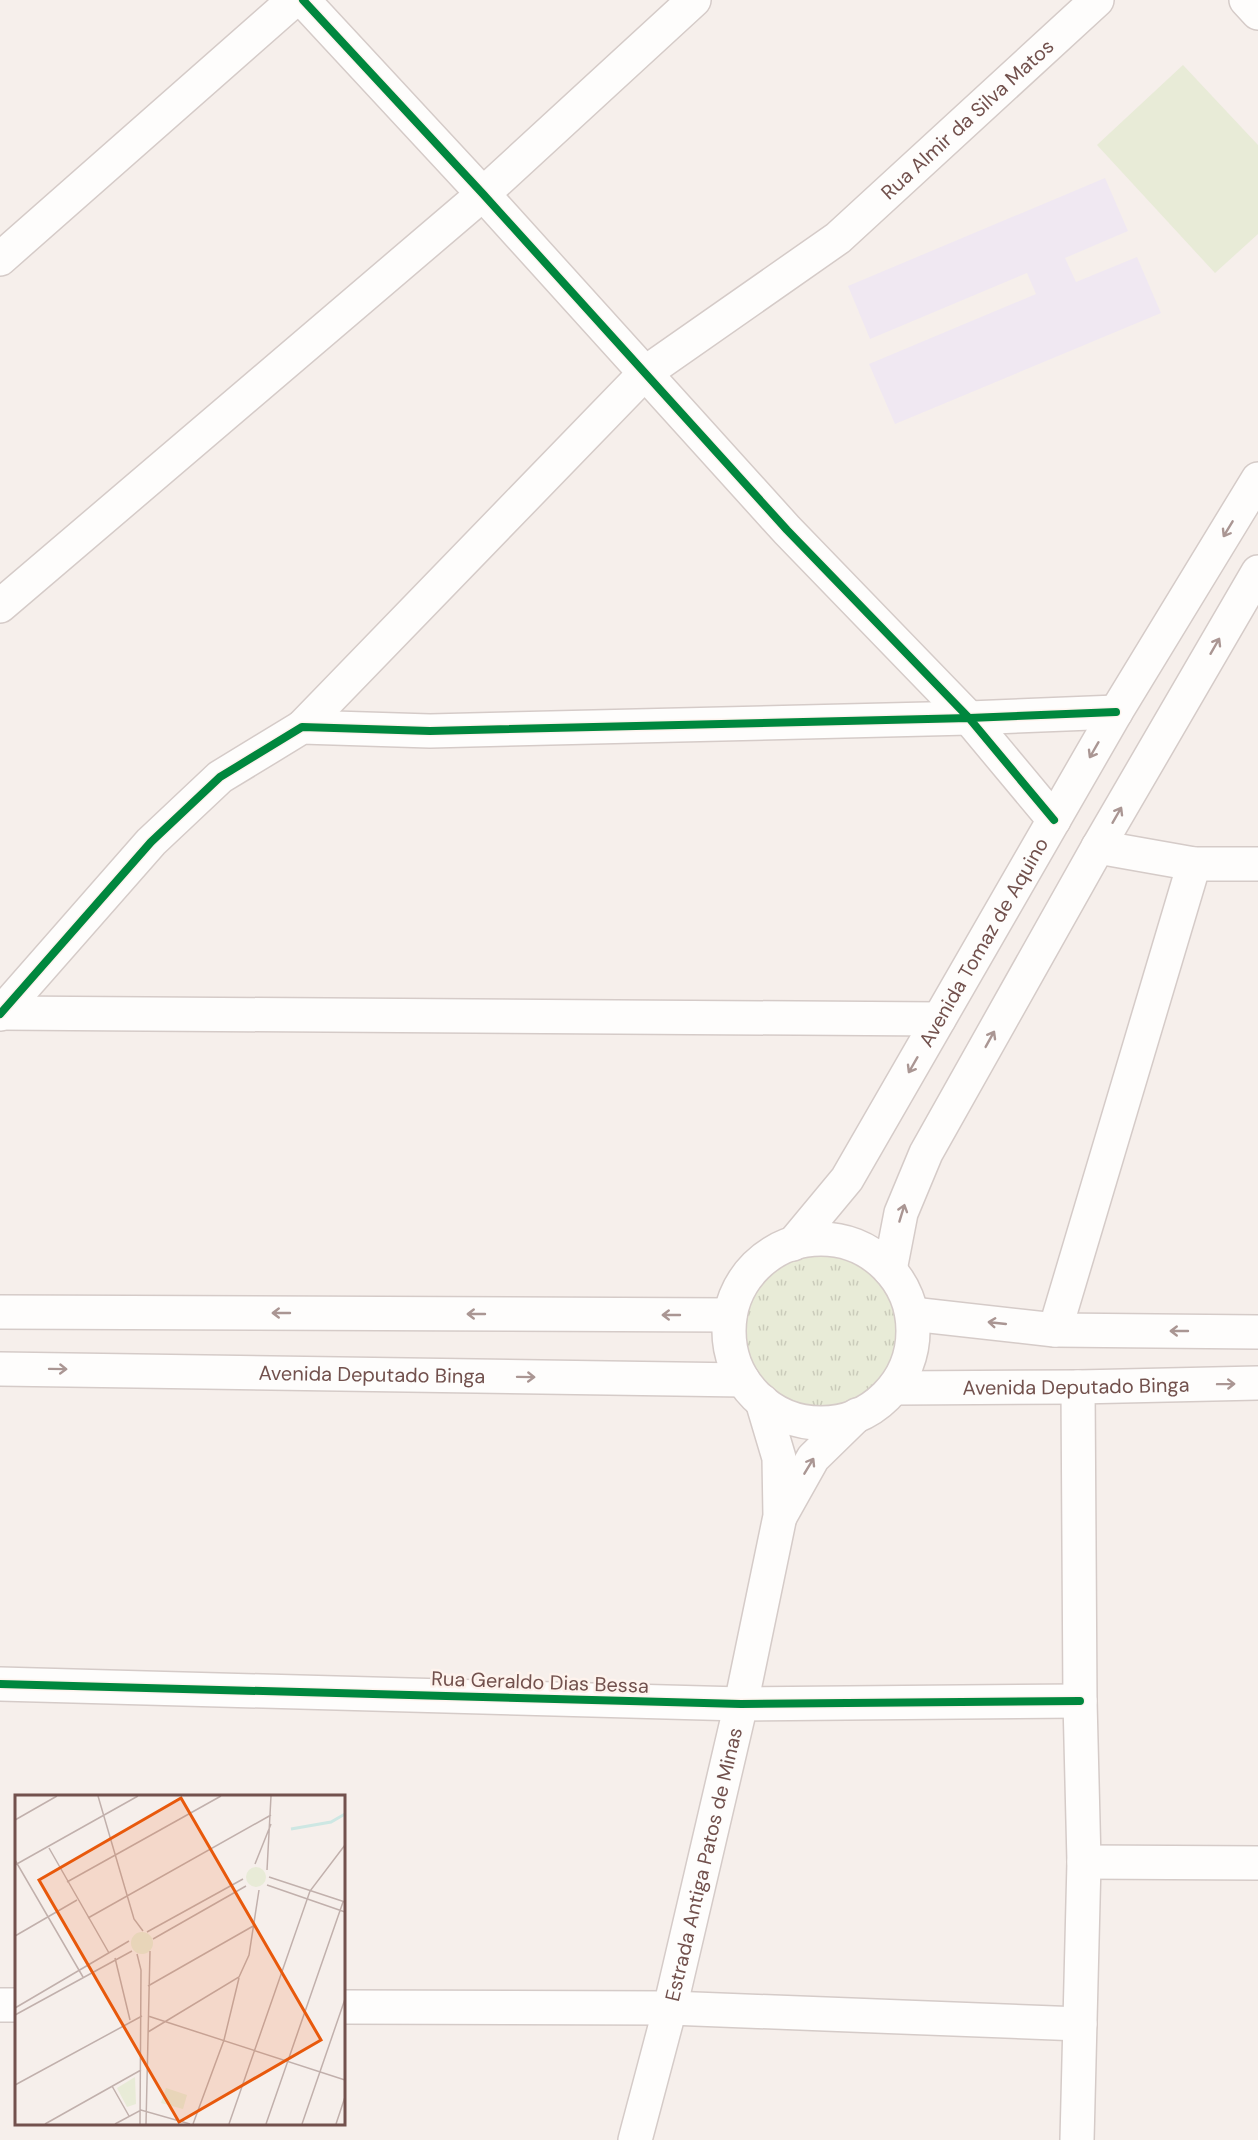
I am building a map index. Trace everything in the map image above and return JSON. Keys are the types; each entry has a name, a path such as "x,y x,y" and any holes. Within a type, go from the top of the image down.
{"street":[{"path":"0,259 294,0"},
{"path":"303,0 483,194 787,530 969,718 1054,820"},
{"path":"0,606 483,194 694,0"},
{"name":"Rua Almir da Silva Matos","path":"0,1014 151,842 220,777 302,727 645,373 838,238 1097,0"},
{"path":"1246,0 1258,13"},
{"name":"Avenida Tomaz de Aquino","path":"793,1244 848,1179 1116,712 1258,479"},
{"path":"890,1270 901,1213 926,1153 1098,847 1258,572"},
{"path":"302,727 430,730 969,718 1116,712"},
{"path":"1098,847 1194,864 1258,864"},
{"path":"1055,1330 1194,864"},
{"path":"0,1014 939,1019"},
{"path":"807,1240 836,1240 866,1250 890,1270 904,1290 912,1314 913,1340 907,1365 894,1388 872,1408 844,1421 813,1423 786,1416 753,1391 733,1360 729,1338 730,1315 739,1288 756,1265 780,1248 807,1240"},
{"path":"0,1312 730,1315"},
{"path":"912,1314 1055,1330 1258,1332"},
{"name":"Avenida Deputado Binga","path":"0,1369 753,1391"},
{"name":"Avenida Deputado Binga","path":"894,1388 1258,1383"},
{"path":"1077,2140 1084,1862 1080,1701 1078,1387"},
{"name":"Estrada Antiga Patos de Minas","path":"635,2140 670,2008 741,1704 780,1516 779,1458 753,1391"},
{"name":"Estrada Antiga Patos de Minas","path":"780,1516 813,1458 857,1415"},
{"name":"Rua Geraldo Dias Bessa","path":"0,1684 741,1704 1080,1701"},
{"path":"1084,1862 1258,1863"},
{"path":"345,2007 670,2008 1080,2024"}],"shaded area":[{"path":"1105,178 1128,231 1065,258 1076,282 1137,257 1161,313 895,424 869,364 1036,294 1027,273 870,339 848,286"}],"green space":[{"path":"1183,65 1258,145 1258,234 1215,273 1097,145"},
{"path":"819,1248 850,1255 864,1262 876,1272 886,1284 893,1298 900,1329 893,1360 886,1374 876,1386 864,1396 850,1403 819,1410 788,1403 774,1396 762,1386 752,1374 745,1360 738,1329 745,1298 752,1284 762,1272 774,1262 788,1255"}],"cycle path":[{"path":"303,0 483,194 787,530 969,718 1054,820"},
{"path":"0,1014 151,842 220,777 302,727 430,731 969,718 1116,712"},
{"path":"0,1684 741,1704 1080,1701"}]}
